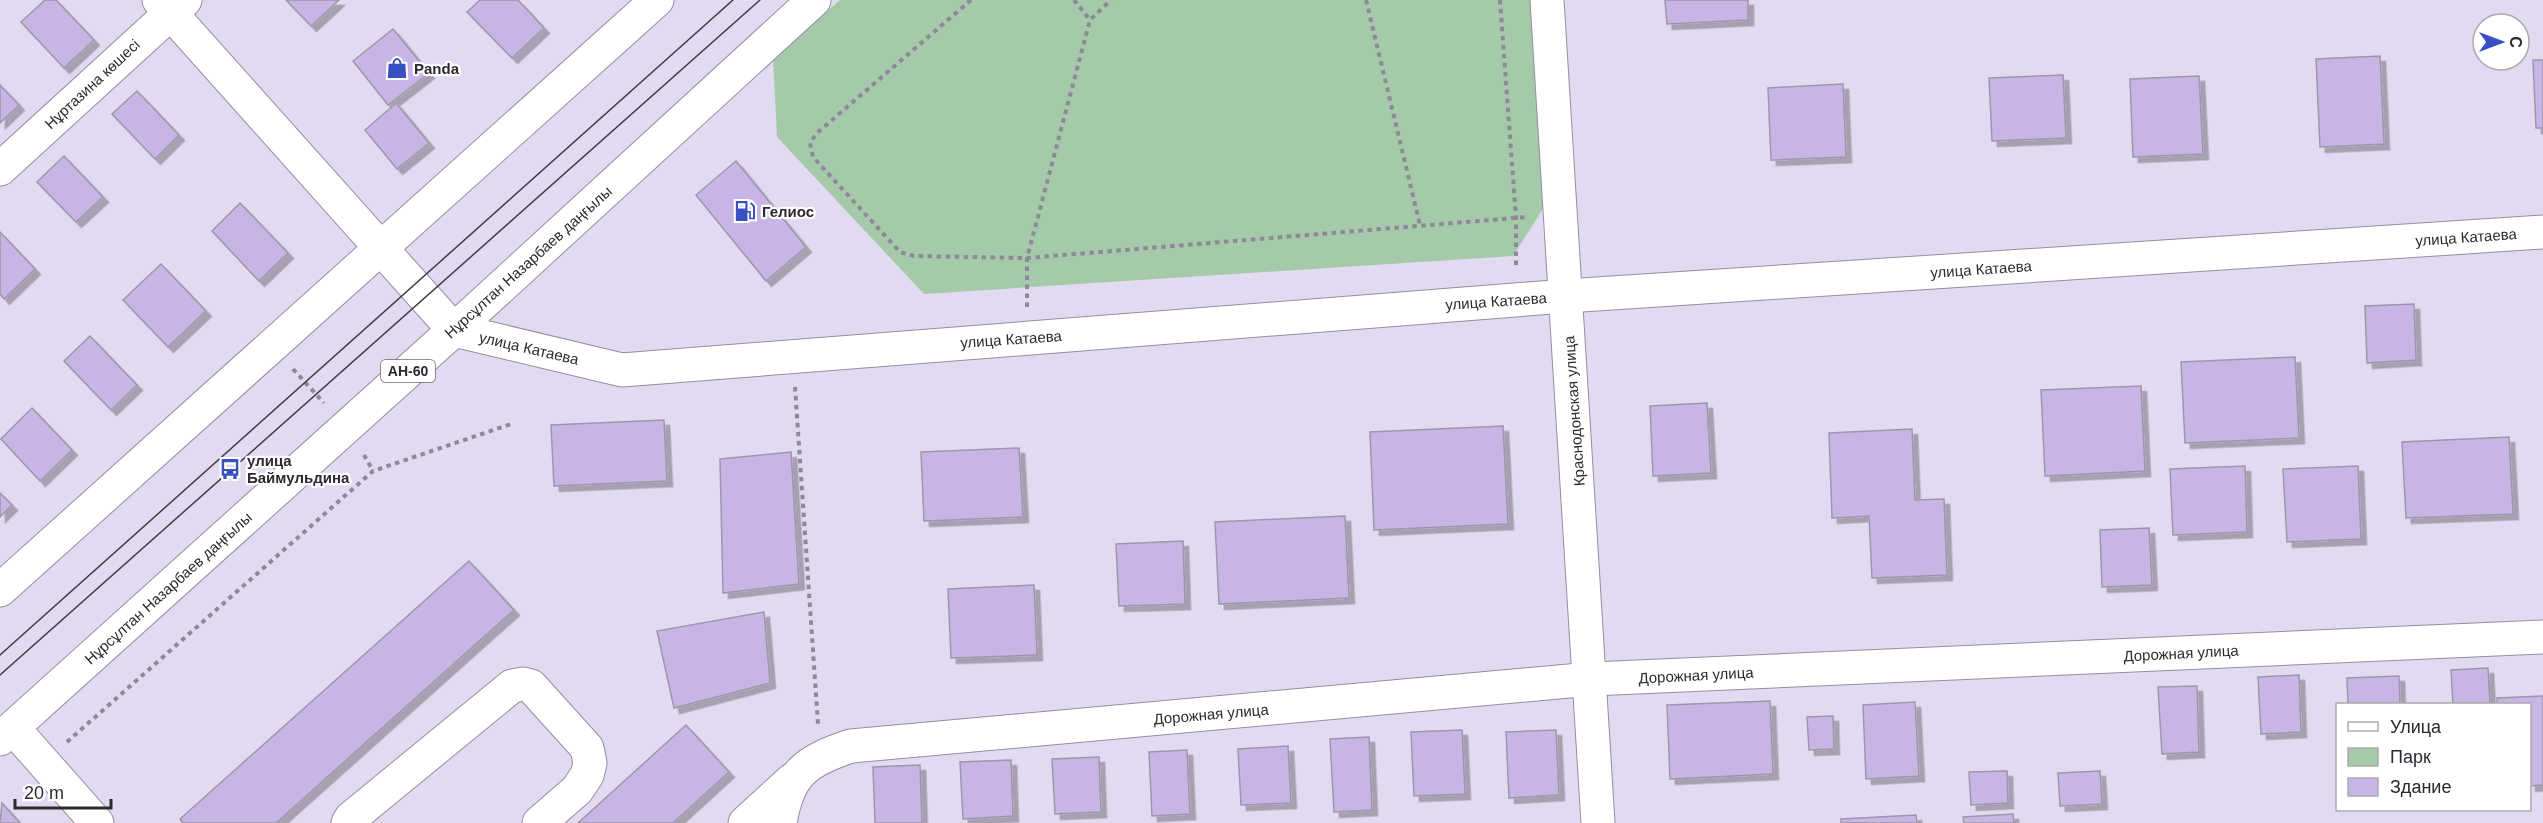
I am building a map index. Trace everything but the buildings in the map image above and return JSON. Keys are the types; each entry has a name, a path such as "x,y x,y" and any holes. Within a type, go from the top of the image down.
{"street":[{"path":"0,590 657,0"},
{"name":"Нұрсұлтан Назарбаев даңғылы","path":"7,734 454,330 814,0"},
{"name":"Краснодонская улица","path":"1547,0 1591,679 1598,823"},
{"path":"171,4 454,330"},
{"name":"Нұртазина көшесі","path":"0,169 171,4"},
{"name":"улица Катаева","path":"454,330 622,370 1566,296 2543,232"},
{"name":"Дорожная улица","path":"809,766 851,746 1591,679 2543,637"},
{"path":"348,823 351,818 512,686 523,684 531,687 586,748 590,763 587,775 577,790 539,823"},
{"path":"7,734 44,763 97,823"},
{"path":"745,823 809,766"},
{"path":"780,823 784,798 809,766"}],"path":[{"path":"972,0 817,133 810,143 813,157 900,252 914,256 1027,258 1561,214"},
{"path":"1074,0 1090,20"},
{"path":"1027,338 1027,258 1090,20 1111,0"},
{"path":"1366,0 1420,225"},
{"path":"1500,0 1516,218 1516,300"},
{"path":"793,356 809,766"},
{"path":"290,366 326,405"},
{"path":"44,763 373,471 514,423"}],"green space":[{"path":"840,0 1536,0 1553,193 1513,256 924,294 777,137 773,59"}],"tram line":[{"path":"0,655 733,0"},
{"path":"0,675 760,0"}],"place":[{"name":"Panda","path":"397,68"},
{"name":"Гелиос","path":"745,211"},
{"name":"улица Баймульдина","path":"230,469"}]}
